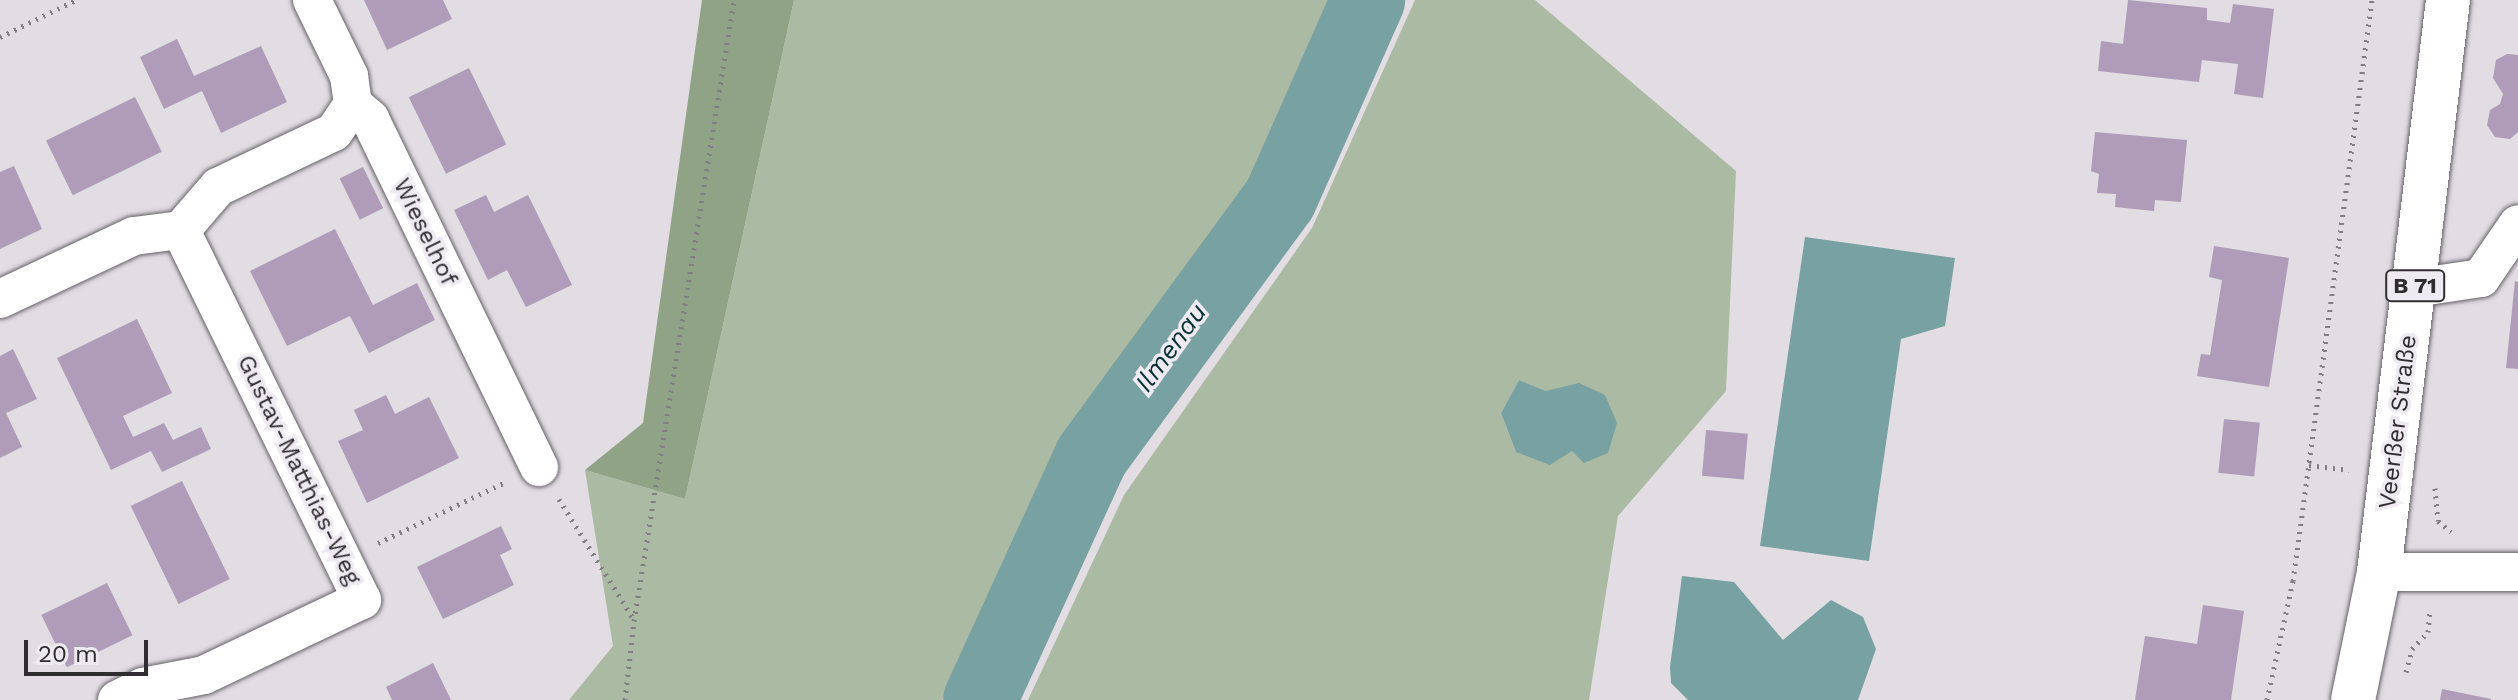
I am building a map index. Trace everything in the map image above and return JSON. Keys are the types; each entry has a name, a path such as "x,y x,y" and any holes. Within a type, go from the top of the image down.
{"main road":[{"name":"Veerßer Straße","path":"2353,700 2379,572 2448,0"}],"street":[{"name":"Wieselhof","path":"312,0 349,76 353,104 370,119 539,467"},
{"path":"0,299 134,236 181,230 218,187 334,132 353,104"},
{"path":"2414,288 2481,278 2518,224"},
{"name":"Gustav-Matthias-Weg","path":"117,700 143,687 204,675 362,600 181,230"},
{"path":"2379,572 2518,572"}],"path":[{"path":"0,37 76,0"},
{"path":"624,698 734,0"},
{"path":"2267,700 2293,581 2372,0"},
{"path":"343,559 539,467 634,621"}],"green space":[{"path":"702,0 794,0 685,499 585,470 643,423"},
{"path":"794,0 1339,0 1262,169 1073,432 942,700 569,700 613,646 585,470 685,499"},
{"path":"1415,0 1535,0 1736,171 1726,391 1618,516 1589,700 1028,700 1124,495 1312,228","holes":["1519,380 1546,391 1516,452 1501,413"]}],"water":[{"path":"1805,237 1955,258 1945,326 1901,339 1869,561 1760,546"},
{"path":"1519,380 1546,391 1579,383 1605,395 1617,423 1608,453 1584,463 1572,451 1550,465 1516,452 1501,413"},
{"path":"1682,576 1734,582 1783,640 1831,600 1863,617 1876,649 1858,700 1688,700 1671,683 1670,667"}],"building":[{"path":"364,0 443,0 452,19 387,50"},
{"path":"2128,0 2207,8 2207,20 2230,23 2233,4 2274,9 2263,98 2234,94 2238,64 2202,60 2199,82 2098,71 2101,41 2123,44"},
{"path":"177,39 194,76 261,46 287,102 221,133 202,91 164,109 140,57"},
{"path":"2507,54 2518,55 2518,132 2510,139 2495,137 2487,125 2490,110 2500,104 2503,94 2493,78 2496,60"},
{"path":"469,68 506,144 446,174 409,97"},
{"path":"135,97 162,152 73,195 46,140"},
{"path":"2095,132 2187,140 2181,202 2155,200 2154,211 2115,207 2116,194 2097,193 2099,174 2091,171"},
{"path":"14,166 42,229 0,249 0,172"},
{"path":"363,167 383,208 360,220 340,178"},
{"path":"486,195 494,212 528,195 572,285 526,307 507,270 488,280 454,210"},
{"path":"335,229 373,305 417,283 435,320 369,353 350,316 287,346 250,271"},
{"path":"2214,246 2289,258 2269,387 2197,376 2201,354 2210,355 2222,280 2209,277"},
{"path":"2515,281 2518,282 2518,369 2506,368"},
{"path":"137,319 172,393 123,416 133,437 164,423 173,440 201,427 211,449 162,472 151,451 111,470 57,358"},
{"path":"13,349 37,399 6,413 22,447 0,458 0,356"},
{"path":"386,395 395,414 429,397 459,458 367,503 338,441 363,430 354,410"},
{"path":"2224,419 2260,423 2254,476 2218,473"},
{"path":"1706,430 1748,434 1744,479 1702,476"},
{"path":"182,481 230,579 179,604 131,506"},
{"path":"501,526 512,549 500,555 514,585 443,619 417,567"},
{"path":"107,583 132,635 67,667 41,615"},
{"path":"2203,605 2244,611 2231,700 2135,700 2145,636 2197,644"},
{"path":"433,663 451,700 392,700 386,687"},
{"path":"2442,689 2491,699 2491,700 2440,700"}],"waterway":[{"name":"Ilmenau","path":"980,700 1091,457 1280,199 1368,0"}]}
